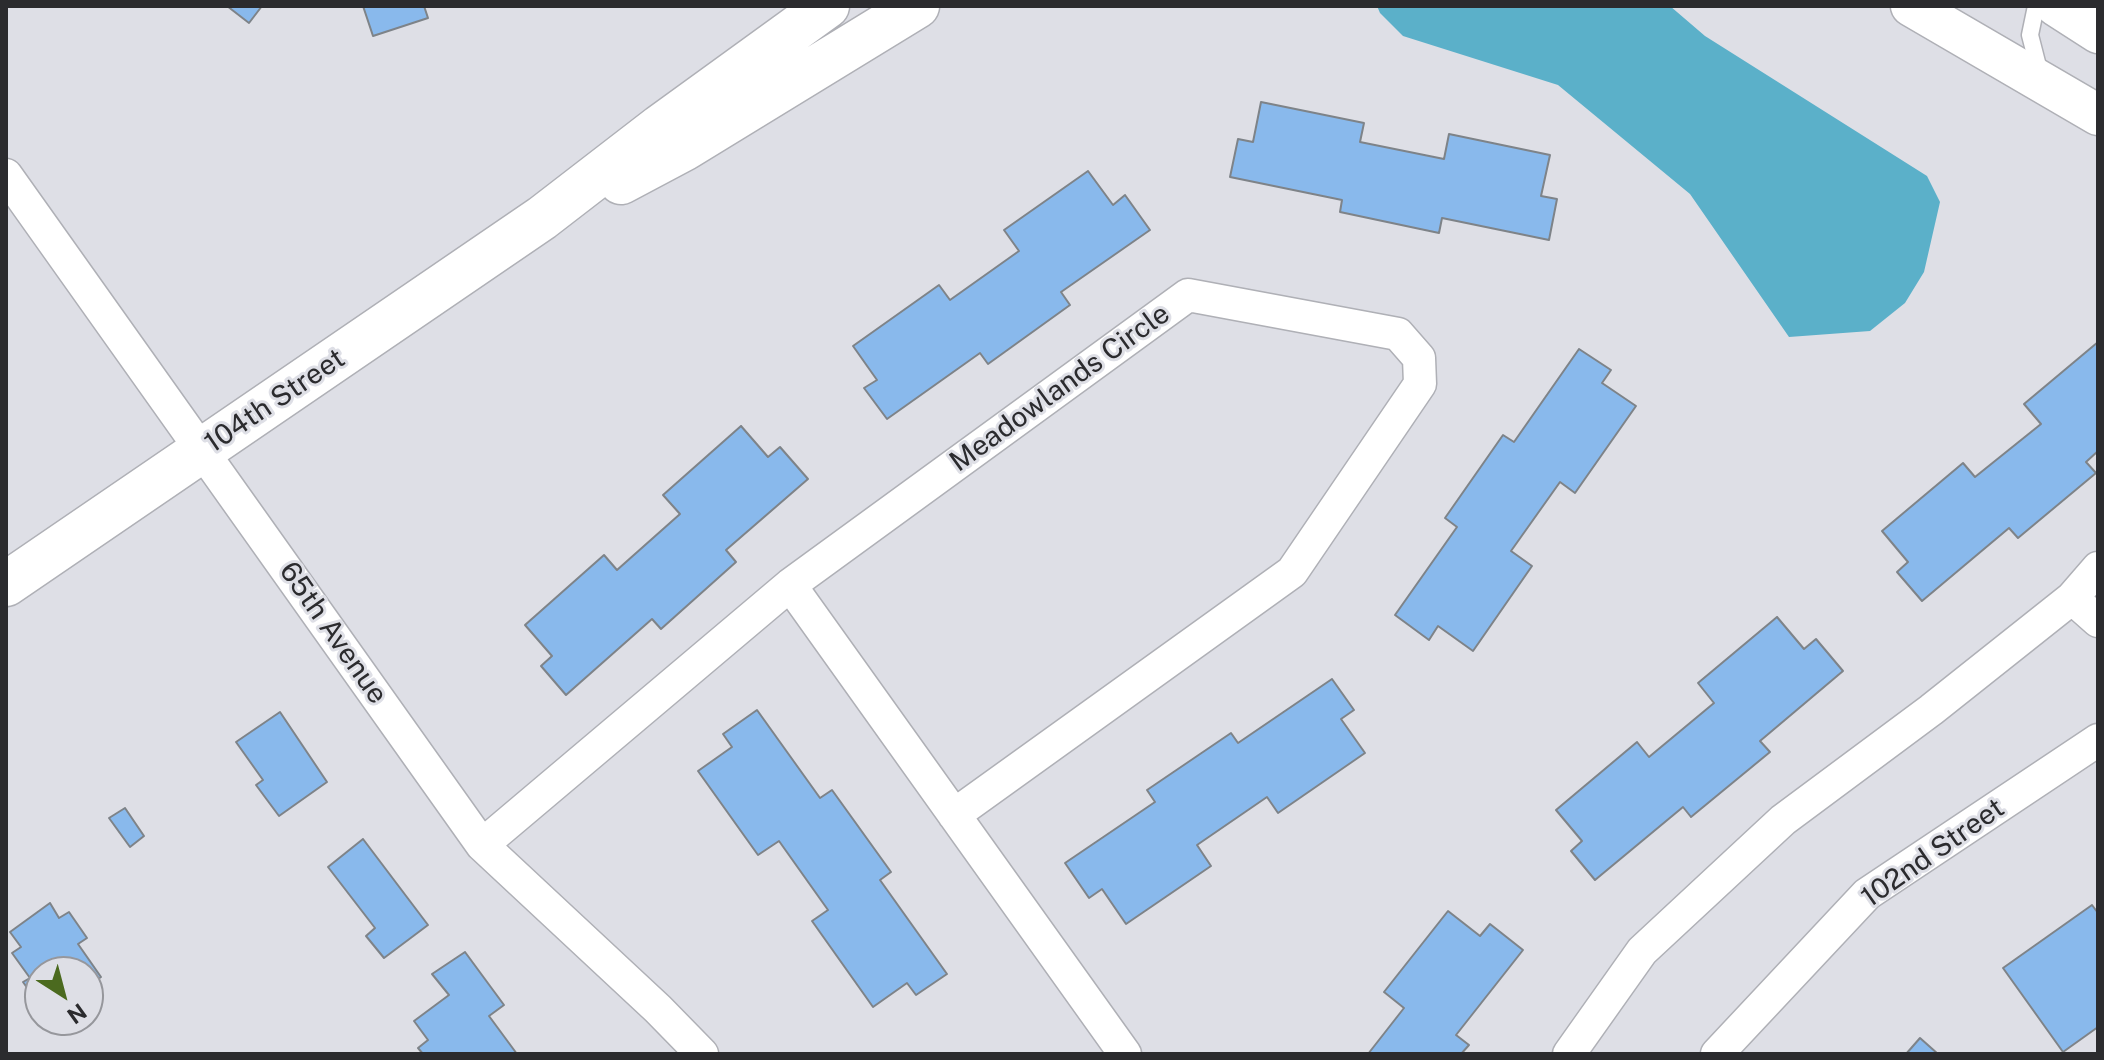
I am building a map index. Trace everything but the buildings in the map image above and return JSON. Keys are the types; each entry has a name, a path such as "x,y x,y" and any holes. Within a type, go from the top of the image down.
{"main road":[{"name":"104th Street","path":"6,584 542,218 660,127 827,6"},
{"name":"104th Street","path":"542,218 673,155 917,6"}],"street":[{"path":"1911,6 2098,115"},
{"path":"2056,6 2098,33"},
{"name":"65th Avenue","path":"6,175 482,845 702,1054"},
{"name":"Meadowlands Circle","path":"482,845 790,585 1188,295 1398,334 1419,358 1420,384 1292,572 954,815"},
{"path":"1569,1054 1642,951 1783,820 1931,710 2072,598 2098,568"},
{"path":"790,585 1125,1054"},
{"path":"2072,598 2098,621"},
{"name":"102nd Street","path":"1717,1054 1867,894 2098,740"}],"lane":[{"path":"2036,6 2030,35 2035,62 2044,83"}],"water":[{"path":"1377,6 1670,6 1705,36 1927,176 1940,202 1924,272 1905,303 1870,331 1789,337 1690,194 1558,85 1403,36"}]}
